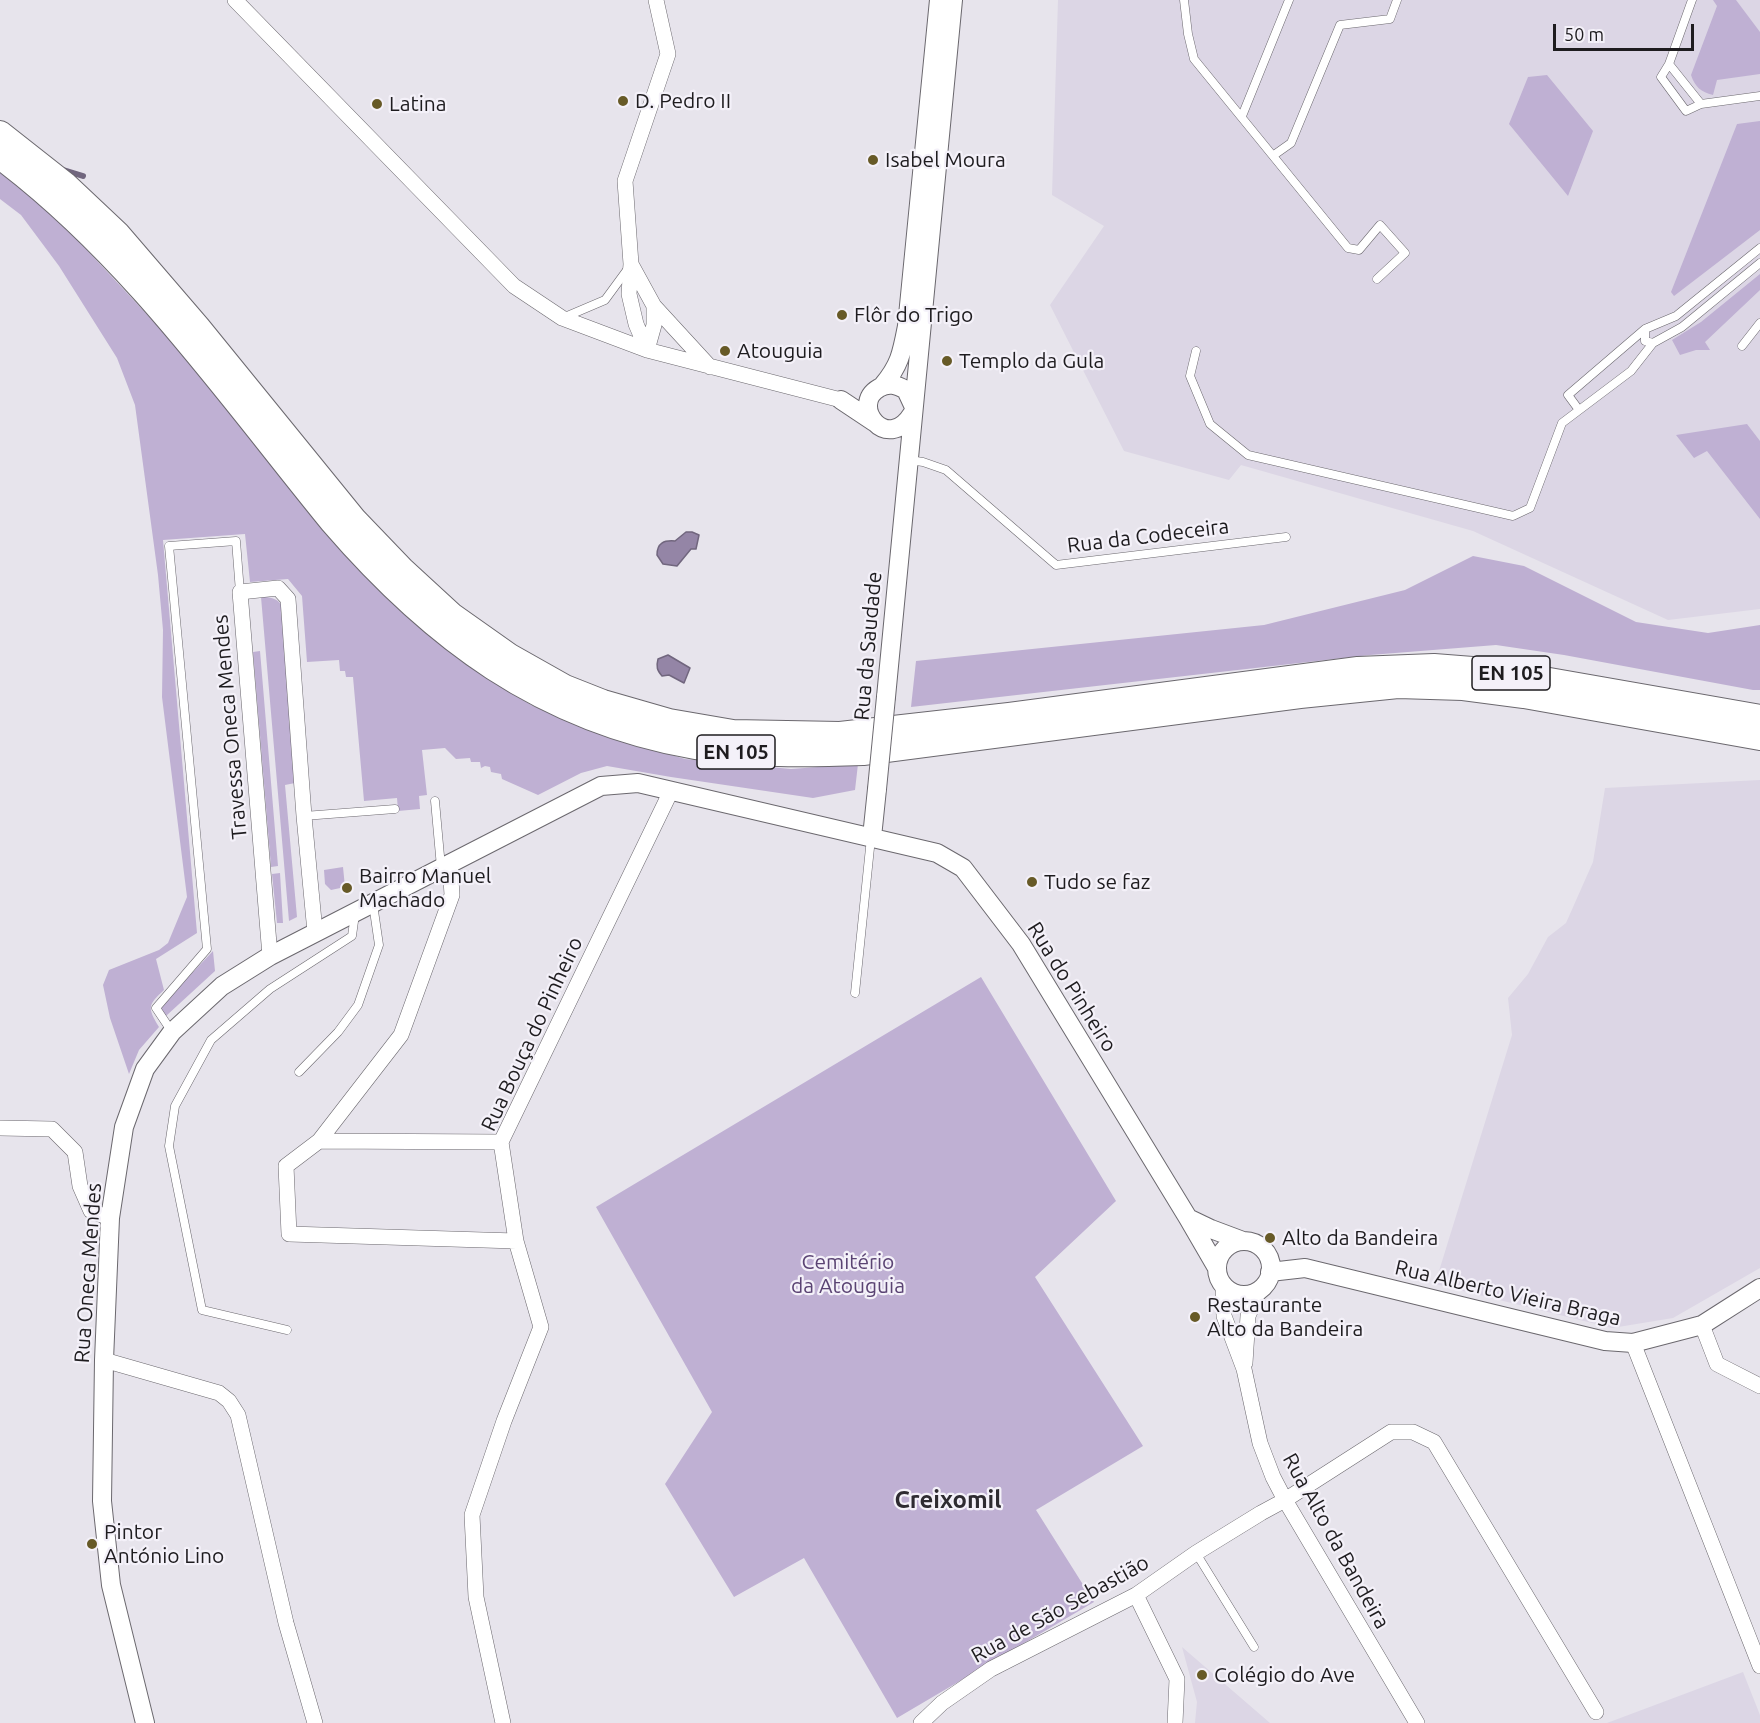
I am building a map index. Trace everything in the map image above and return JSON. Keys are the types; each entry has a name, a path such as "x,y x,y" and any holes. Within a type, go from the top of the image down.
{"highway":[{"name":"EN 105","path":"0,133 66,185 118,234 175,300 354,519 402,569 452,615 510,656 565,687 603,702 669,722 733,732 840,734 1009,715 1358,669 1434,666 1498,671 1760,717"},
{"name":"EN 105","path":"0,157 65,210 118,263 176,329 338,530 379,575 415,609 444,634 498,673 553,702 611,726 663,741 726,751 793,754 862,753 1300,696 1365,689 1431,686 1494,691 1760,738"}],"street":[{"path":"235,0 514,286 562,318 647,350 841,400 877,425 890,430 899,428 907,422 913,410 906,390 891,384 841,400"},
{"path":"647,350 636,324 629,294 631,264 625,181 668,54 656,0"},
{"path":"907,460 869,415 868,406 870,397 892,374 901,357 907,326 939,0"},
{"name":"Rua da Saudade","path":"872,837 953,0"},
{"path":"631,264 654,306 710,367"},
{"path":"647,350 654,325 654,306"},
{"name":"Travessa Oneca Mendes","path":"270,956 240,592 278,588 288,599 315,932"},
{"name":"Rua Oneca Mendes","path":"145,1723 111,1585 102,1501 104,1360 110,1218 124,1127 145,1069 172,1032 222,986 270,956 601,786 638,783 872,837"},
{"name":"Rua Bouça do Pinheiro","path":"503,1723 476,1598 472,1515 504,1421 541,1327 516,1241 501,1142 671,791"},
{"name":"Rua do Pinheiro","path":"872,837 937,853 963,868 1021,944 1217,1268"},
{"path":"446,866 452,895 400,1035 320,1141 286,1166 289,1234 516,1241"},
{"path":"0,1128 52,1129 75,1152 80,1186 91,1211 110,1218"},
{"path":"320,1141 501,1142"},
{"path":"1188,1218 1211,1229 1257,1244 1264,1250 1270,1262 1266,1284 1259,1290 1240,1295 1224,1286 1218,1277 1217,1268 1224,1250 1234,1242 1243,1241"},
{"name":"Rua Alberto Vieira Braga","path":"1270,1272 1305,1268 1605,1341 1633,1343 1702,1325 1760,1288"},
{"name":"Rua Alto da Bandeira","path":"1224,1286 1224,1316 1244,1369 1260,1443 1273,1477 1417,1723"},
{"name":"Rua Alto da Bandeira","path":"1244,1369 1248,1316 1259,1290"},
{"path":"1702,1325 1717,1364 1760,1386"},
{"path":"1633,1343 1760,1666"},
{"path":"104,1360 219,1394 229,1401 238,1415 286,1623 315,1723"},
{"name":"Rua de São Sebastião","path":"921,1723 942,1703 991,1669 1136,1595 1196,1553 1285,1500 1391,1432 1413,1432 1434,1442 1596,1712"},
{"path":"1136,1595 1177,1680 1175,1723"}],"lane":[{"path":"1184,0 1194,59 1348,248 1359,250 1380,225 1405,253 1377,279"},
{"path":"1242,116 1289,0"},
{"path":"1274,155 1292,142 1340,25 1390,19 1397,0"},
{"path":"1692,0 1669,64 1661,77 1686,111 1701,104 1760,96"},
{"path":"1669,64 1701,104"},
{"path":"1579,410 1568,395 1645,329 1676,315 1760,248"},
{"path":"1196,351 1190,376 1210,424 1248,455 1513,516 1530,508 1562,423 1631,372 1653,343 1682,327 1760,263"},
{"path":"562,318 605,300 631,264"},
{"path":"1742,346 1760,323"},
{"path":"1645,329 1645,341 1653,343"},
{"name":"Rua da Codeceira","path":"907,460 924,462 946,470 1056,565 1286,537"},
{"path":"172,1032 156,1008 207,950 169,546 236,541 240,592"},
{"path":"435,801 446,866"},
{"path":"304,816 395,809"},
{"path":"855,993 872,837"},
{"path":"299,1072 338,1032 358,1005 379,945 374,904"},
{"path":"287,1330 202,1310 169,1146 175,1106 212,1040 270,989 352,936 356,913"},
{"path":"1196,1553 1254,1647"}],"shaded area":[{"path":"1058,0 1760,0 1760,609 1668,620 1473,531 1241,465 1229,480 1124,451 1050,305 1104,226 1052,195"},
{"path":"686,532 699,535 696,549 691,549 677,566 663,564 657,555 660,545 664,542 675,541"},
{"path":"1473,556 1524,566 1636,622 1708,633 1760,625 1760,690 1496,645 1370,655 911,707 916,661 1264,625 1405,590"},
{"path":"668,655 690,668 684,683 669,675 662,676 659,672 658,659"},
{"path":"1760,780 1760,1268 1673,1318 1612,1328 1435,1284 1512,1035 1508,998 1528,974 1548,937 1566,923 1593,862 1605,788"},
{"name":"Colégio do Ave","path":"1182,1647 1270,1723 1195,1723 1197,1702"},
{"path":"1743,1672 1760,1715 1760,1723 1607,1723"}],"green space":[{"path":"1713,0 1736,0 1760,32 1760,74 1717,80 1713,95 1699,88 1691,75 1717,6"},
{"path":"1547,75 1593,131 1568,196 1509,124 1528,77"},
{"path":"1760,121 1760,230 1674,296 1671,292 1737,124"},
{"path":"0,169 45,205 168,337 387,598 461,661 531,705 591,731 685,759 791,769 858,764 855,790 813,798 607,766 581,773 538,795 502,779 501,774 491,772 490,767 481,768 480,762 471,762 470,758 456,759 445,748 422,750 427,795 419,796 420,809 398,811 397,798 364,801 353,677 346,677 345,671 340,671 339,660 307,662 302,596 288,579 250,582 245,534 163,540 197,933 156,959 164,990 152,1003 151,1010 159,1027 139,1050 129,1074 110,1018 103,985 109,970 159,950 168,943 187,897 162,697 163,630 158,575 135,405 117,358 59,266 21,215 0,199"},
{"path":"1760,274 1760,290 1705,342 1710,350 1696,350 1680,355 1672,340 1701,322"},
{"path":"1747,424 1760,441 1760,519 1707,451 1694,458 1676,435"},
{"path":"261,597 273,598 282,605 295,783 285,785 297,917 289,921"},
{"path":"260,651 278,866 271,867 253,652"},
{"path":"343,867 345,887 331,890 325,884 324,870"},
{"path":"280,873 283,923 277,923 272,874"},
{"path":"213,951 215,971 166,1016 159,1008"},
{"name":"Cemitério da Atouguia","path":"981,977 1116,1201 1035,1277 1143,1446 1036,1510 1094,1602 897,1718 804,1558 734,1597 665,1484 712,1412 596,1207"}],"waterway":[{"path":"60,169 83,176"}],"place":[{"name":"D. Pedro II","path":"623,101"},
{"name":"Latina","path":"377,104"},
{"name":"Isabel Moura","path":"873,160"},
{"name":"Flôr do Trigo","path":"842,315"},
{"name":"Atouguia","path":"725,351"},
{"name":"Templo da Gula","path":"947,361"},
{"name":"Tudo se faz","path":"1032,882"},
{"name":"Bairro Manuel Machado","path":"347,888"},
{"name":"Alto da Bandeira","path":"1270,1238"},
{"name":"Restaurante Alto da Bandeira","path":"1195,1317"},
{"name":"Pintor António Lino","path":"92,1544"},
{"name":"Colégio do Ave","path":"1202,1675"}],"district":[{"name":"Creixomil","path":"948,1500"}]}
